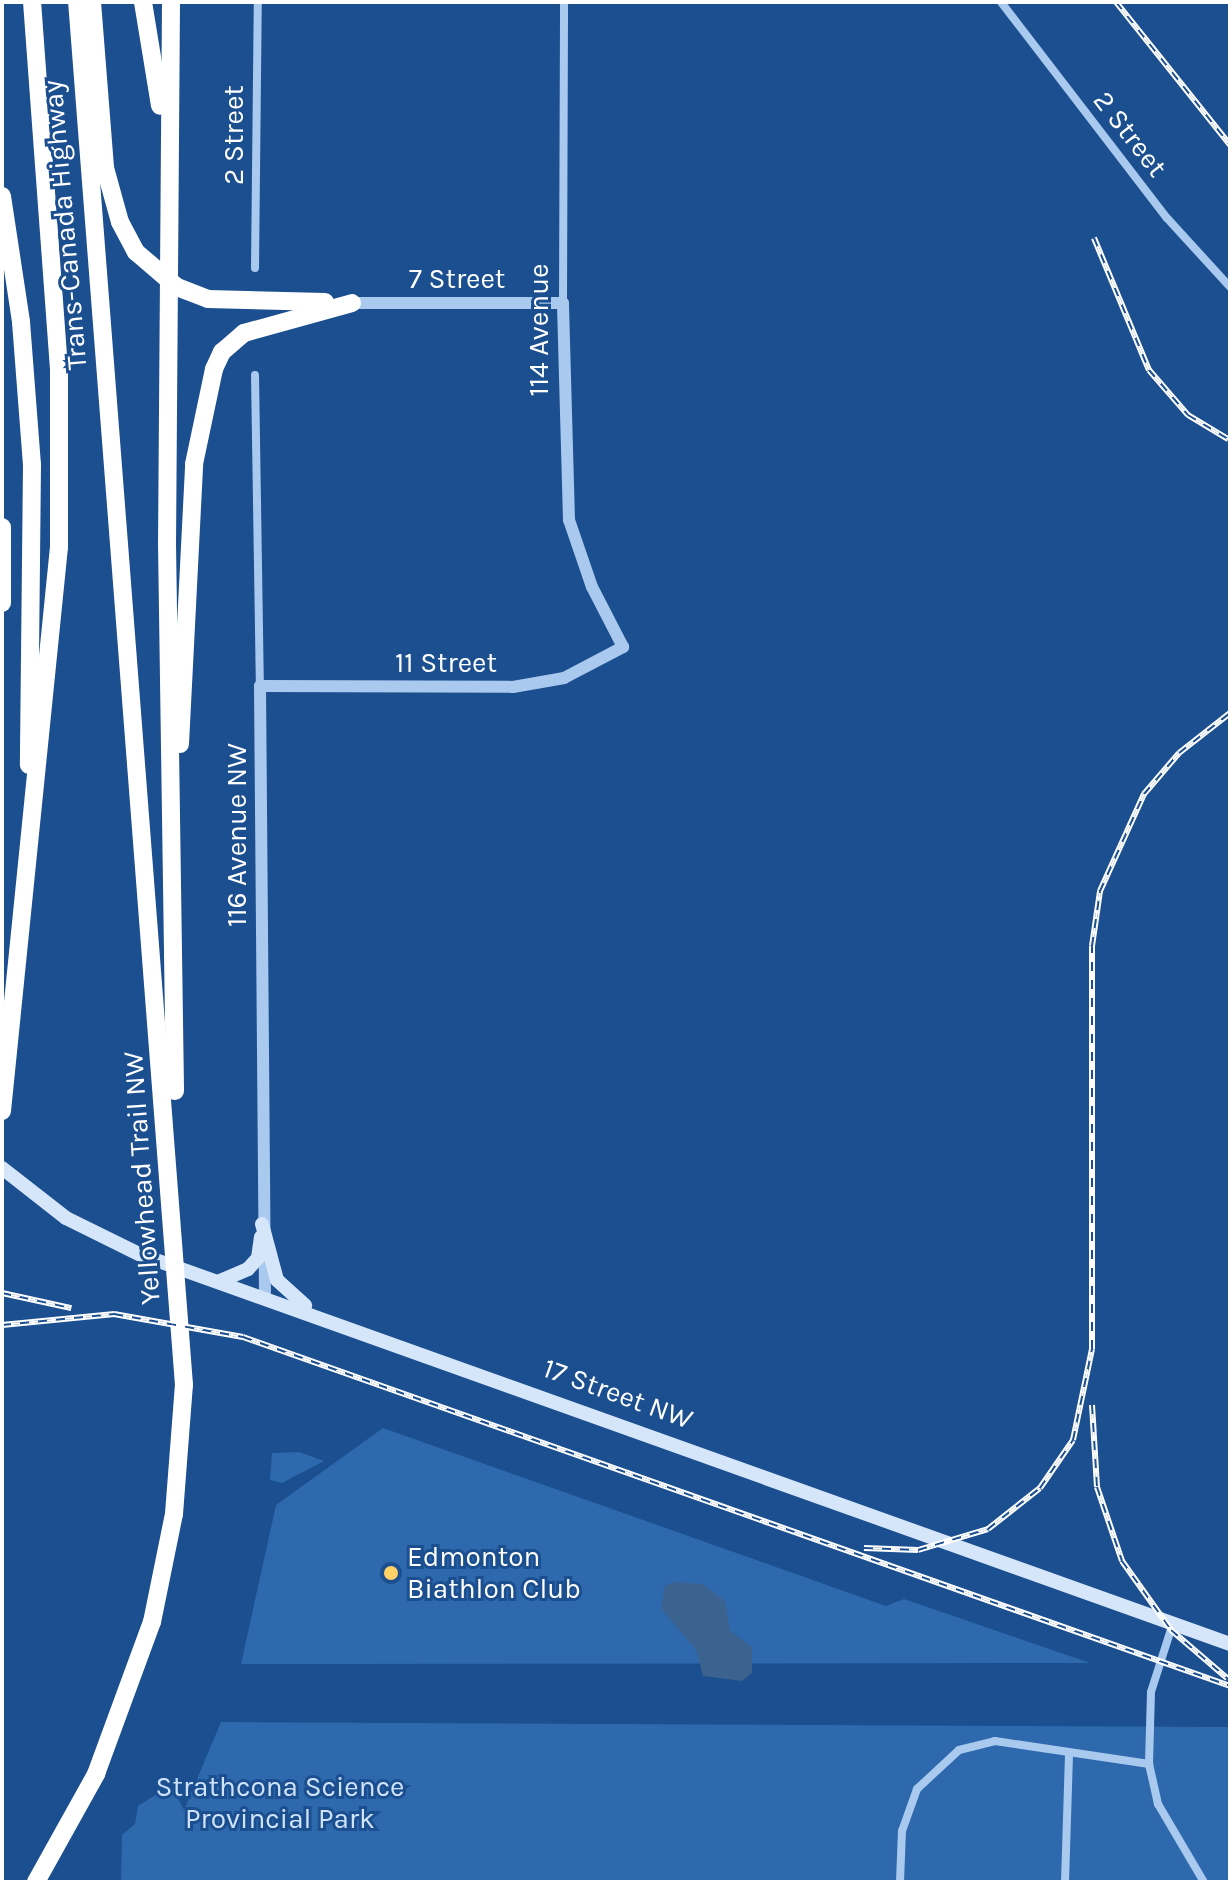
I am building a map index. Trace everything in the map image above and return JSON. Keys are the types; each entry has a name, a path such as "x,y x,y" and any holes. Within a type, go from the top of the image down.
{"highway":[{"path":"2,1111 53,650 59,439 58,355 32,2"},
{"name":"Trans-Canada Highway","path":"77,2 111,444"},
{"path":"92,2 105,168 120,222 136,252 177,287 208,299 352,303"},
{"path":"143,2 168,177"},
{"path":"171,2 168,177 169,854 176,1247"},
{"path":"2,196 21,322 34,535 17,975"},
{"path":"169,854 194,464 209,383 222,352 244,333 352,303"},
{"name":"Yellowhead Trail NW","path":"36,1882 110,1743 165,1572 183,1430 176,1247 111,444"},
{"path":"2,527 2,603"}],"main road":[{"name":"17 Street NW","path":"2,1168 25,1191 139,1254 317,1314 1230,1644"},
{"path":"220,1281 235,1278 258,1258 262,1224"},
{"path":"262,1224 277,1280 317,1314"}],"street":[{"name":"2 Street","path":"255,268 258,2"},
{"name":"114 Avenue","path":"564,2 563,303 569,520 592,587 623,647"},
{"name":"2 Street","path":"1001,2 1167,218 1230,287"},
{"name":"7 Street","path":"352,303 563,303"},
{"name":"116 Avenue NW","path":"255,375 265,1296"},
{"name":"11 Street","path":"260,686 524,686 564,678 623,647"},
{"path":"1173,1623 1151,1692 1149,1764 1163,1815 1204,1882"},
{"path":"900,1882 907,1812 941,1762 995,1741 1069,1755 1149,1764"},
{"path":"1065,1882 1069,1755"}],"green space":[{"path":"383,1428 886,1606 904,1599 1090,1663 241,1664 276,1505"},
{"path":"299,1452 324,1461 282,1483 270,1480 272,1453"},
{"name":"Strathcona Science Provincial Park","path":"221,1722 1230,1727 1230,1882 121,1882 122,1835 135,1824 138,1806 171,1785 184,1810"}],"shaded area":[{"path":"674,1582 702,1584 725,1601 730,1631 752,1647 752,1673 742,1681 703,1676 696,1650 661,1608 665,1586"}],"railway":[{"path":"1116,2 1230,145"},
{"path":"1094,238 1149,370 1188,415 1228,439"},
{"path":"864,1548 918,1550 988,1529 1040,1488 1073,1440 1092,1349 1092,946 1100,891 1144,794 1179,753 1230,713"},
{"path":"2,1293 71,1308"},
{"path":"2,1325 114,1314 243,1337 1230,1686"},
{"path":"1092,1405 1097,1487 1122,1561 1171,1630 1227,1678"}],"place":[{"name":"Edmonton Biathlon Club","path":"391,1573"}]}
